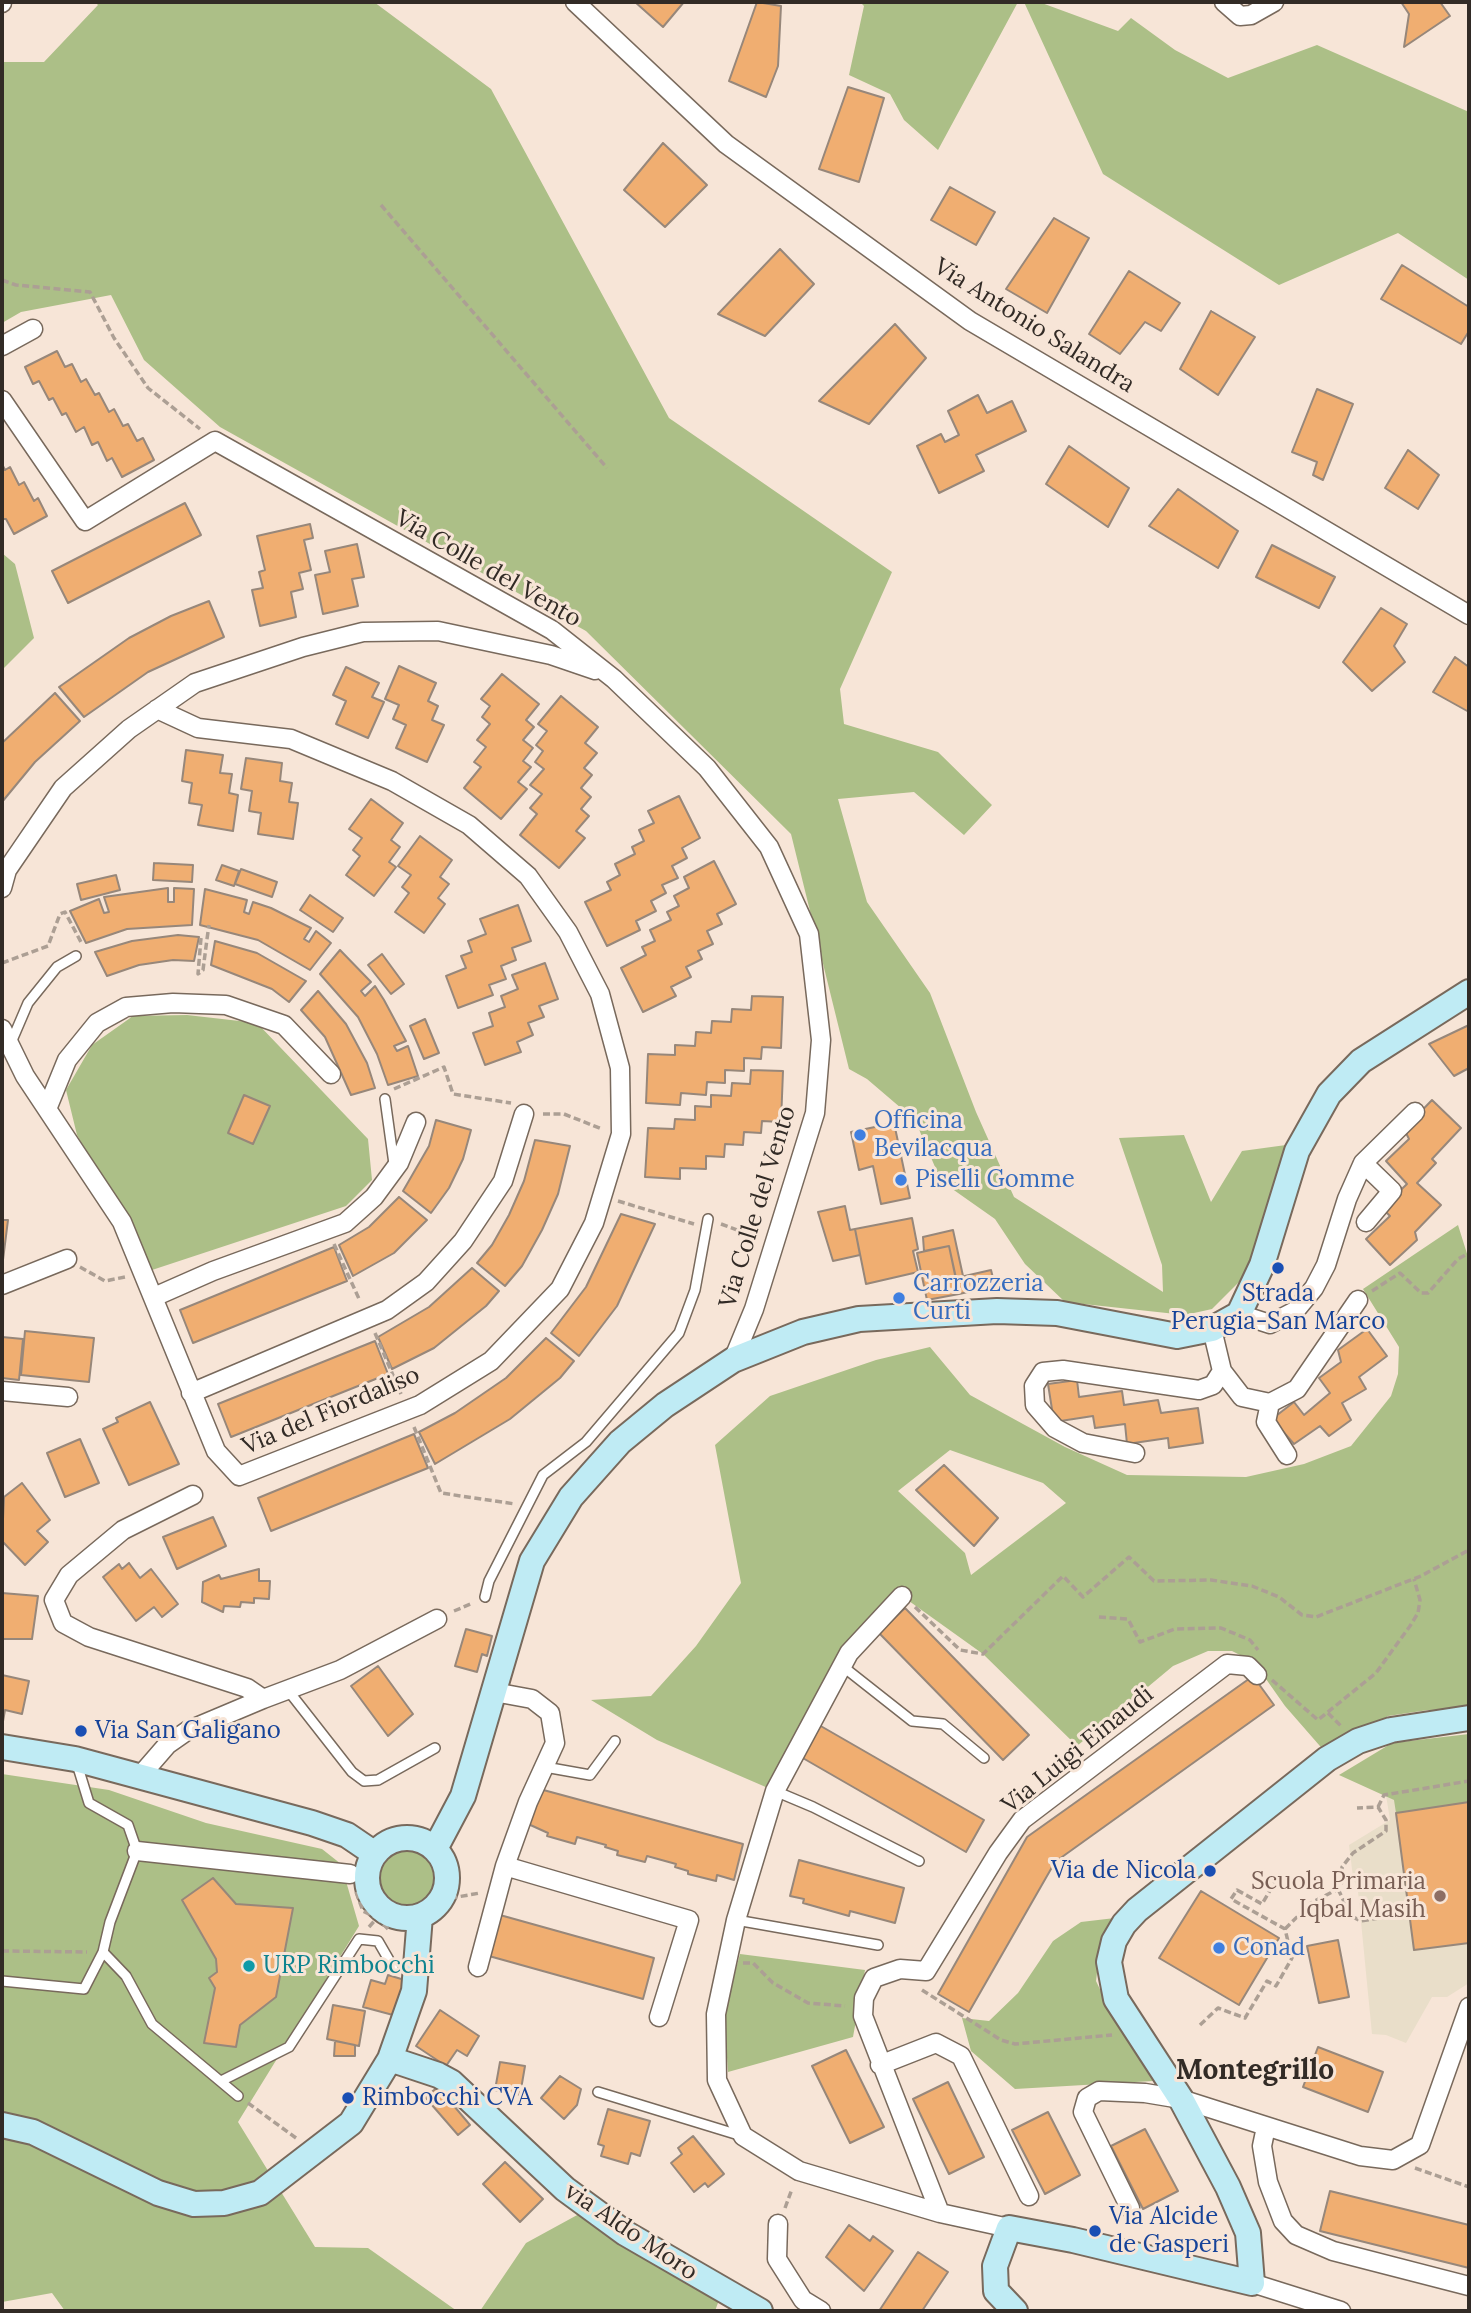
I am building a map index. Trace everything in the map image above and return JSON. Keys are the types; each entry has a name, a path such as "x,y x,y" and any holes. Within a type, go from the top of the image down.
{"street":[{"name":"Via Antonio Salandra","path":"575,2 726,144 970,321 1469,615"},
{"path":"1224,2 1240,16 1251,15 1274,2"},
{"path":"2,346 33,329"},
{"path":"2,400 85,521 215,441"},
{"name":"Via Colle del Vento","path":"215,441 552,630 607,674 707,768 769,847 809,934 821,1040 815,1113 754,1309 733,1360"},
{"path":"2,888 7,870 63,788 129,729 195,683 303,647 363,632 438,631 551,655 607,674"},
{"name":"Via del Fiordaliso","path":"158,709 198,728 291,739 393,780 469,825 528,876 568,932 600,994 620,1068 620,1136 594,1223 560,1289 491,1361 408,1410 239,1476 216,1451 191,1393"},
{"path":"435,1849 463,1796 532,1561 571,1497 620,1442 664,1405 733,1360 814,1329 859,1319 998,1311 1057,1313 1177,1336 1212,1329 1239,1314 1262,1265 1297,1151 1329,1094 1361,1061 1469,992"},
{"path":"47,1109 68,1060 97,1023 126,1007 173,1003 226,1005 284,1025 331,1074"},
{"path":"2,1029 47,1109 122,1222 191,1393 387,1310 426,1282 463,1241 503,1181 523,1114"},
{"path":"1239,1314 1270,1324 1295,1311 1326,1265 1347,1199 1363,1163 1415,1112"},
{"path":"154,1297 213,1271 345,1223 374,1197 395,1169 416,1122"},
{"path":"1363,1163 1392,1191 1366,1222"},
{"path":"2,1284 67,1259"},
{"path":"1212,1329 1222,1371 1242,1397 1270,1403 1297,1390 1358,1300"},
{"path":"1135,1453 1083,1443 1055,1428 1035,1405 1034,1386 1043,1373 1063,1370 1199,1390 1213,1385 1222,1371"},
{"path":"2,1391 68,1397"},
{"path":"1270,1403 1266,1422 1287,1455"},
{"path":"193,1495 123,1530 69,1575 54,1600 63,1623 89,1637 247,1688 264,1699"},
{"path":"902,1595 841,1665 775,1791 736,1920 716,2014 717,2080 743,2136 799,2171 940,2213 1073,2239 1252,2283 1341,2311"},
{"path":"141,1776 167,1745 187,1731 340,1670 437,1619"},
{"name":"Via Luigi Einaudi","path":"893,1971 926,1972 998,1853 1022,1820 1227,1664 1248,1666 1257,1675"},
{"path":"478,1967 505,1866 555,1743 550,1713 532,1699 494,1692"},
{"path":"1252,2283 1248,2233 1228,2187 1181,2099 1116,1999 1109,1962 1114,1941 1137,1910 1327,1759 1358,1741 1391,1730 1469,1718"},
{"path":"2,1747 75,1759 312,1823 347,1835 375,1854"},
{"path":"397,1839 424,1841 435,1849 447,1873 440,1900 420,1916 395,1916 375,1901 367,1877 375,1854 397,1839"},
{"path":"137,1851 350,1874"},
{"path":"505,1866 689,1920 659,2017"},
{"path":"2,2125 33,2132 158,2193 194,2204 224,2203 260,2193 351,2123 390,2059 414,1991 420,1916"},
{"path":"893,1971 874,1978 864,1997 863,2016 880,2066 940,2213"},
{"path":"1130,2207 1083,2112 1087,2098 1099,2091 1145,2093 1181,2099 1360,2156 1393,2160 1420,2145 1469,2007"},
{"path":"880,2066 936,2043 961,2056 1030,2196"},
{"name":"via Aldo Moro","path":"390,2059 438,2074 451,2082 565,2189 625,2233 722,2292 760,2311"},
{"path":"1266,2127 1262,2146 1268,2182 1283,2221 1296,2235 1333,2251 1469,2286"},
{"path":"778,2224 777,2259 803,2300 821,2311"},
{"path":"1009,2228 995,2266 996,2291 1015,2311"}],"lane":[{"path":"10,1046 28,1003 57,967 76,956"},
{"path":"386,1099 395,1169"},
{"path":"485,1597 489,1581 543,1475 586,1442 680,1333 695,1290 708,1219"},
{"path":"841,1665 912,1721 943,1724 984,1758"},
{"path":"287,1689 352,1772 364,1781 378,1780 435,1748"},
{"path":"545,1767 590,1775 615,1741"},
{"path":"2,1981 84,1989 103,1952 110,1922 137,1851 128,1825 89,1803 75,1759"},
{"path":"775,1791 813,1807 919,1861"},
{"path":"736,1920 878,1945"},
{"path":"220,2081 289,2047 359,1939 378,1941 394,1967"},
{"path":"103,1952 126,1976 152,2024 238,2096"},
{"path":"598,2092 743,2136"}],"path":[{"path":"381,205 607,468"},
{"path":"2,280 16,285 90,292 114,338 148,388 215,441"},
{"path":"2,962 48,946 60,914 65,912 83,945"},
{"path":"201,938 198,974 203,970 209,925"},
{"path":"392,1090 444,1067 453,1094 509,1101 523,1114 564,1114 620,1136"},
{"path":"603,1196 693,1225 708,1219 774,1244"},
{"path":"328,1229 408,1410 441,1493 527,1506"},
{"path":"1358,1300 1400,1273 1421,1293 1428,1293 1458,1259 1469,1253"},
{"path":"67,1259 106,1281 144,1274"},
{"path":"902,1595 960,1650 984,1654 1063,1576 1083,1597 1129,1557 1154,1581 1211,1580 1252,1586 1279,1597 1301,1615 1316,1617 1414,1579 1469,1550"},
{"path":"1257,1675 1281,1687 1318,1720 1376,1673 1418,1613 1420,1600 1414,1579"},
{"path":"1099,1617 1128,1619 1140,1642 1175,1629 1221,1628 1250,1640 1266,1658"},
{"path":"1277,1677 1281,1687"},
{"path":"1378,1807 1384,1795 1469,1781"},
{"path":"1357,1808 1378,1807"},
{"path":"1285,1929 1311,1903 1338,1889 1342,1882 1342,1867 1353,1853 1386,1831 1387,1820 1378,1807"},
{"path":"350,1874 363,1911 377,1918"},
{"path":"1200,2025 1218,2008 1245,2018 1267,1981 1276,1986 1292,1958 1285,1929 1231,1899 1237,1890 1262,1903 1275,1882"},
{"path":"1338,1889 1351,1916 1361,1921 1391,1916"},
{"path":"440,1900 499,1890"},
{"path":"2,1951 103,1952"},
{"path":"727,1962 753,1963 773,1983 808,2003 847,2006 864,1997"},
{"path":"893,1971 1001,2040 1015,2044 1077,2040 1135,2031"},
{"path":"238,2096 303,2143"},
{"path":"1393,2160 1469,2187"},
{"path":"778,2224 799,2171"}],"shaded area":[{"path":"1469,1789 1469,1983 1447,1997 1432,1997 1406,2043 1386,2035 1372,2034 1358,1891 1353,1877 1349,1845 1390,1820 1386,1795 1394,1800"}],"green space":[{"path":"95,2 374,2 491,89 669,418 892,572 840,689 844,724 938,752 992,805 964,835 914,792 838,799 867,902 930,993 976,1112 1014,1197 1163,1292 1162,1265 1119,1138 1184,1135 1211,1202 1242,1151 1286,1145 1246,1275 1212,1309 1185,1315 1065,1302 1025,1264 995,1219 941,1181 915,1120 867,1079 849,1069 791,834 586,631 220,427 144,360 111,295 21,312 2,323 2,62 44,62 98,5"},
{"path":"860,2 1018,2 938,150 904,120 890,94 849,75 864,6"},
{"path":"1024,2 1039,2 1118,31 1131,18 1175,50 1228,78 1317,45 1469,112 1469,280 1398,233 1279,285 1103,174"},
{"path":"2,553 15,564 34,638 2,670"},
{"path":"187,1015 257,1023 368,1139 372,1180 346,1206 152,1270 77,1135 66,1090 92,1045 133,1016"},
{"path":"1458,1225 1469,1260 1469,1709 1428,1710 1388,1716 1326,1753 1285,1706 1254,1662 1232,1651 1208,1651 1173,1666 1077,1746 983,1654 902,1596 905,1593 893,1591 845,1647 768,1788 657,1740 591,1700 651,1696 696,1646 741,1583 715,1445 770,1396 876,1360 930,1347 970,1395 1065,1447 1127,1475 1246,1477 1304,1464 1351,1446 1391,1396 1398,1374 1399,1347 1363,1289","holes":["950,1450 1043,1483 1066,1503 971,1575 965,1553 898,1491"]},
{"path":"1469,1734 1469,1803 1396,1813 1394,1800 1339,1775 1392,1743"},
{"path":"2,1774 109,1790 206,1823 322,1849 341,1864 359,1926 238,2122 315,2247 368,2248 457,2311 65,2311 52,2293 2,2302"},
{"path":"407,1851 426,1859 434,1878 426,1897 407,1905 388,1897 380,1878 388,1859"},
{"path":"1115,1918 1100,1948 1096,1981 1113,2017 1153,2081 1015,2089 971,2051 962,2018 989,2021 1018,1993 1053,1941 1081,1922"},
{"path":"740,1954 865,1970 853,2037 728,2072 724,2013"},
{"path":"590,2208 722,2292 715,2311 480,2311 526,2243"}],"building":[{"path":"635,2 684,2 663,27"},
{"path":"757,2 781,6 778,66 766,97 729,81"},
{"path":"1401,2 1440,2 1450,16 1404,47 1409,14"},
{"path":"848,87 884,98 859,182 819,169"},
{"path":"663,143 707,185 665,227 624,190"},
{"path":"950,187 995,212 976,245 931,220"},
{"path":"1054,218 1089,238 1047,313 1006,289"},
{"path":"780,249 814,284 765,336 718,314"},
{"path":"1402,265 1469,307 1469,331 1461,344 1381,299"},
{"path":"1129,271 1180,303 1161,331 1145,322 1120,354 1089,334"},
{"path":"1211,311 1255,337 1218,395 1180,369"},
{"path":"895,324 926,358 869,424 819,401"},
{"path":"57,351 65,367 72,364 81,382 86,379 95,395 99,393 109,412 114,409 123,426 128,424 137,441 143,438 154,460 122,477 112,458 107,461 98,442 92,445 84,427 76,432 66,413 62,415 53,398 49,400 39,381 33,384 25,367"},
{"path":"1317,389 1353,404 1323,480 1313,475 1317,462 1292,452"},
{"path":"978,395 987,413 1012,401 1026,431 976,455 984,471 939,493 917,446 941,434 945,442 959,435 948,411"},
{"path":"1069,446 1129,488 1108,527 1046,484"},
{"path":"1408,450 1439,475 1418,509 1385,488"},
{"path":"2,464 5,470 10,467 19,485 24,482 34,501 38,498 47,516 14,534 6,519 2,519"},
{"path":"1178,489 1238,531 1218,568 1149,526"},
{"path":"185,503 201,535 68,603 52,571"},
{"path":"310,524 313,538 304,540 311,570 299,573 303,589 291,592 296,617 260,626 252,590 263,588 259,572 265,570 257,536"},
{"path":"357,544 364,577 352,579 358,606 323,614 315,575 330,572 325,551"},
{"path":"1272,545 1335,577 1319,608 1256,577"},
{"path":"209,601 224,637 148,672 84,717 59,687 129,638 171,616"},
{"path":"1381,608 1407,624 1394,646 1405,662 1372,691 1343,662"},
{"path":"1455,657 1469,667 1469,712 1433,692"},
{"path":"399,666 436,683 428,701 438,706 432,720 444,725 427,762 396,748 406,725 393,719 399,705 385,699"},
{"path":"346,667 379,683 372,697 384,702 368,738 336,724 346,701 333,695"},
{"path":"502,674 539,704 526,720 534,727 523,740 533,748 523,761 531,767 518,782 527,789 501,819 464,788 481,767 474,762 486,747 477,740 490,724 482,717 490,706 481,699"},
{"path":"55,693 80,721 35,762 2,802 2,743"},
{"path":"561,696 598,727 585,743 597,753 584,768 592,775 581,788 591,797 581,809 589,816 576,831 585,838 559,868 520,835 537,814 530,808 542,794 530,785 544,769 535,762 543,751 536,745 547,731 538,724"},
{"path":"186,750 223,755 220,773 232,774 229,793 238,795 233,831 198,825 202,805 189,803 192,783 182,781"},
{"path":"246,758 282,763 280,781 292,783 289,802 298,803 293,839 258,834 261,813 249,811 252,791 241,789"},
{"path":"679,796 700,838 682,848 687,858 672,866 678,878 662,885 666,893 651,901 656,911 636,921 640,930 607,946 585,902 611,890 607,882 620,875 615,864 635,854 632,847 644,841 639,830 654,823 648,811"},
{"path":"371,799 403,823 391,840 400,847 389,862 396,867 374,896 346,875 360,856 353,850 362,838 349,829"},
{"path":"420,836 452,860 440,877 449,884 438,898 445,904 424,933 395,912 409,893 402,887 411,875 398,866"},
{"path":"714,861 736,904 717,914 722,924 707,931 713,944 698,951 702,959 686,967 691,977 671,987 676,996 643,1012 621,968 646,955 642,947 655,941 650,930 671,920 667,912 679,906 674,896 689,888 684,877"},
{"path":"154,863 193,865 192,882 153,880"},
{"path":"222,865 239,871 234,886 216,880"},
{"path":"241,869 277,882 272,897 235,884"},
{"path":"116,875 120,890 81,900 77,884"},
{"path":"168,888 168,902 174,902 174,888 194,889 192,925 127,929 86,943 70,911 99,899 104,913 109,912 104,897"},
{"path":"205,889 247,900 244,912 249,914 253,902 271,908 311,928 304,939 309,942 316,931 331,943 310,970 258,940 200,925"},
{"path":"310,895 343,918 333,932 300,910"},
{"path":"518,905 531,941 512,948 516,960 501,966 506,979 489,985 493,995 458,1008 446,976 466,968 461,956 472,952 468,941 486,934 480,919"},
{"path":"178,935 199,937 194,961 173,960 139,965 107,976 95,952 132,941"},
{"path":"215,941 257,953 306,981 289,1002 272,989 211,965"},
{"path":"340,950 371,982 361,991 365,996 375,986 384,1000 406,1041 394,1046 397,1051 408,1046 418,1076 388,1085 377,1054 358,1017 320,974"},
{"path":"382,954 404,984 391,994 368,965"},
{"path":"545,963 558,999 539,1006 544,1017 528,1023 533,1035 517,1042 521,1052 485,1065 473,1033 493,1026 489,1013 505,1007 501,996 518,989 512,975"},
{"path":"318,991 346,1024 367,1063 375,1088 351,1095 325,1037 301,1010"},
{"path":"752,996 783,997 781,1048 762,1047 761,1059 744,1058 744,1071 725,1070 725,1083 707,1082 706,1095 681,1093 680,1105 646,1103 648,1054 675,1055 675,1045 695,1046 696,1032 711,1033 712,1021 731,1022 732,1009 751,1010"},
{"path":"425,1019 439,1053 424,1059 410,1026"},
{"path":"1469,1025 1469,1068 1454,1076 1429,1044"},
{"path":"751,1070 783,1071 781,1122 762,1121 761,1133 744,1132 743,1145 725,1144 724,1157 706,1156 706,1169 680,1168 680,1179 645,1177 648,1128 674,1129 675,1119 695,1120 695,1106 711,1107 711,1095 731,1096 732,1083 750,1084"},
{"path":"244,1095 270,1106 253,1144 228,1133"},
{"path":"1432,1100 1461,1128 1432,1159 1436,1163 1417,1183 1441,1205 1415,1232 1417,1240 1390,1265 1366,1239 1390,1216 1382,1208 1407,1184 1386,1161 1409,1139 1404,1129"},
{"path":"436,1120 471,1130 463,1159 449,1188 431,1213 403,1191 429,1146"},
{"path":"894,1123 910,1198 881,1204 873,1166 859,1170 851,1132"},
{"path":"535,1140 570,1146 558,1194 542,1230 522,1266 505,1286 477,1263 492,1245 509,1215 524,1181"},
{"path":"399,1197 427,1220 394,1253 353,1276 339,1245 369,1227"},
{"path":"845,1206 850,1230 855,1229 860,1255 833,1261 818,1212"},
{"path":"621,1214 655,1224 617,1306 579,1356 551,1333 586,1287"},
{"path":"912,1218 918,1249 913,1251 918,1272 866,1284 855,1229"},
{"path":"2,1220 8,1220 2,1268"},
{"path":"953,1230 963,1276 956,1278 949,1246 924,1251 923,1237"},
{"path":"949,1246 959,1294 927,1300 917,1253"},
{"path":"334,1247 347,1281 193,1343 180,1310"},
{"path":"472,1268 499,1291 486,1306 434,1348 392,1369 378,1337 429,1307"},
{"path":"991,1270 995,1286 959,1294 956,1278"},
{"path":"1367,1329 1387,1356 1359,1377 1366,1389 1342,1403 1351,1420 1329,1436 1320,1426 1294,1444 1272,1419 1294,1402 1304,1415 1330,1393 1319,1378 1341,1362 1338,1350"},
{"path":"25,1331 94,1338 89,1382 21,1375"},
{"path":"2,1337 23,1339 19,1380 2,1378"},
{"path":"546,1338 574,1361 560,1378 510,1419 435,1464 419,1432 455,1413 506,1378"},
{"path":"375,1341 388,1374 231,1437 218,1404"},
{"path":"1077,1380 1079,1397 1122,1391 1124,1405 1158,1400 1161,1413 1198,1408 1203,1443 1169,1448 1168,1438 1127,1444 1125,1424 1095,1428 1093,1416 1054,1422 1048,1384"},
{"path":"150,1402 179,1464 129,1485 103,1429 118,1422 116,1418"},
{"path":"414,1434 428,1468 271,1531 258,1498"},
{"path":"80,1439 99,1483 65,1497 47,1453"},
{"path":"944,1465 998,1518 974,1546 916,1490"},
{"path":"22,1483 50,1520 37,1531 48,1542 25,1565 2,1541 4,1497"},
{"path":"213,1517 226,1546 177,1569 163,1537"},
{"path":"129,1563 140,1578 151,1569 178,1604 162,1617 154,1607 136,1621 103,1577 119,1564 122,1569"},
{"path":"259,1569 259,1581 270,1581 269,1599 254,1598 254,1603 241,1602 240,1607 224,1606 223,1612 202,1602 203,1582 219,1575 221,1579"},
{"path":"2,1593 38,1596 32,1639 2,1639"},
{"path":"905,1608 1029,1735 1003,1760 879,1633"},
{"path":"466,1629 492,1636 487,1656 482,1654 477,1672 455,1666"},
{"path":"378,1666 413,1714 388,1736 351,1686"},
{"path":"2,1675 29,1681 22,1714 5,1710 2,1727"},
{"path":"1253,1676 1274,1705 1055,1862 969,2012 938,1994 1027,1837"},
{"path":"819,1725 984,1820 966,1852 801,1757"},
{"path":"536,1788 743,1844 734,1880 717,1875 716,1881 688,1874 688,1871 675,1867 676,1864 647,1856 645,1862 617,1855 618,1851 605,1847 606,1845 577,1837 575,1844 547,1836 548,1833 526,1823"},
{"name":"Scuola Primaria Iqbal Masih","path":"1469,1802 1469,1943 1414,1950 1396,1813"},
{"path":"799,1860 904,1888 895,1923 850,1911 849,1916 803,1903 804,1899 790,1896"},
{"name":"URP Rimbocchi","path":"213,1878 236,1904 293,1908 276,1997 240,2025 236,2047 204,2043 215,1988 209,1978 217,1972 216,1959 182,1900"},
{"name":"Conad","path":"1201,1891 1279,1938 1239,2005 1159,1958"},
{"path":"500,1915 654,1958 643,1999 489,1956"},
{"path":"1338,1940 1349,1997 1319,2003 1307,1946"},
{"path":"388,1975 408,1981 393,2015 363,2007 371,1980 385,1984"},
{"path":"333,2005 365,2011 359,2046 327,2039"},
{"path":"440,2010 479,2036 467,2056 457,2050 446,2066 416,2046"},
{"path":"335,2041 355,2045 355,2056 334,2056"},
{"path":"1318,2047 1383,2072 1368,2112 1303,2087"},
{"path":"846,2050 884,2127 850,2143 812,2066"},
{"path":"500,2062 525,2066 520,2095 495,2090"},
{"path":"560,2076 581,2089 577,2105 564,2119 541,2098"},
{"path":"948,2082 984,2157 949,2174 913,2099"},
{"path":"438,2087 470,2125 458,2135 425,2097"},
{"path":"608,2109 650,2121 640,2156 631,2153 628,2164 601,2156 604,2146 598,2144"},
{"path":"1048,2112 1080,2175 1045,2194 1012,2130"},
{"path":"1145,2129 1178,2191 1143,2209 1111,2146"},
{"path":"693,2136 724,2174 708,2187 705,2183 694,2192 671,2163 682,2154 678,2148"},
{"path":"505,2162 543,2199 520,2222 483,2184"},
{"path":"1330,2191 1469,2225 1469,2268 1320,2231"},
{"path":"849,2225 870,2241 873,2236 893,2251 864,2291 826,2257"},
{"path":"918,2252 948,2272 922,2311 879,2311"}],"place":[{"name":"Officina Bevilacqua","path":"860,1135"},
{"name":"Piselli Gomme","path":"901,1180"},
{"name":"Strada Perugia-San Marco","path":"1278,1268"},
{"name":"Carrozzeria Curti","path":"899,1298"},
{"name":"Via San Galigano","path":"81,1731"},
{"name":"Via de Nicola","path":"1210,1871"},
{"name":"Scuola Primaria Iqbal Masih","path":"1440,1896"},
{"name":"Conad","path":"1219,1948"},
{"name":"URP Rimbocchi","path":"249,1966"},
{"name":"Rimbocchi CVA","path":"348,2098"},
{"name":"Via Alcide de Gasperi","path":"1095,2231"}],"district":[{"name":"Montegrillo","path":"1255,2071"}]}
